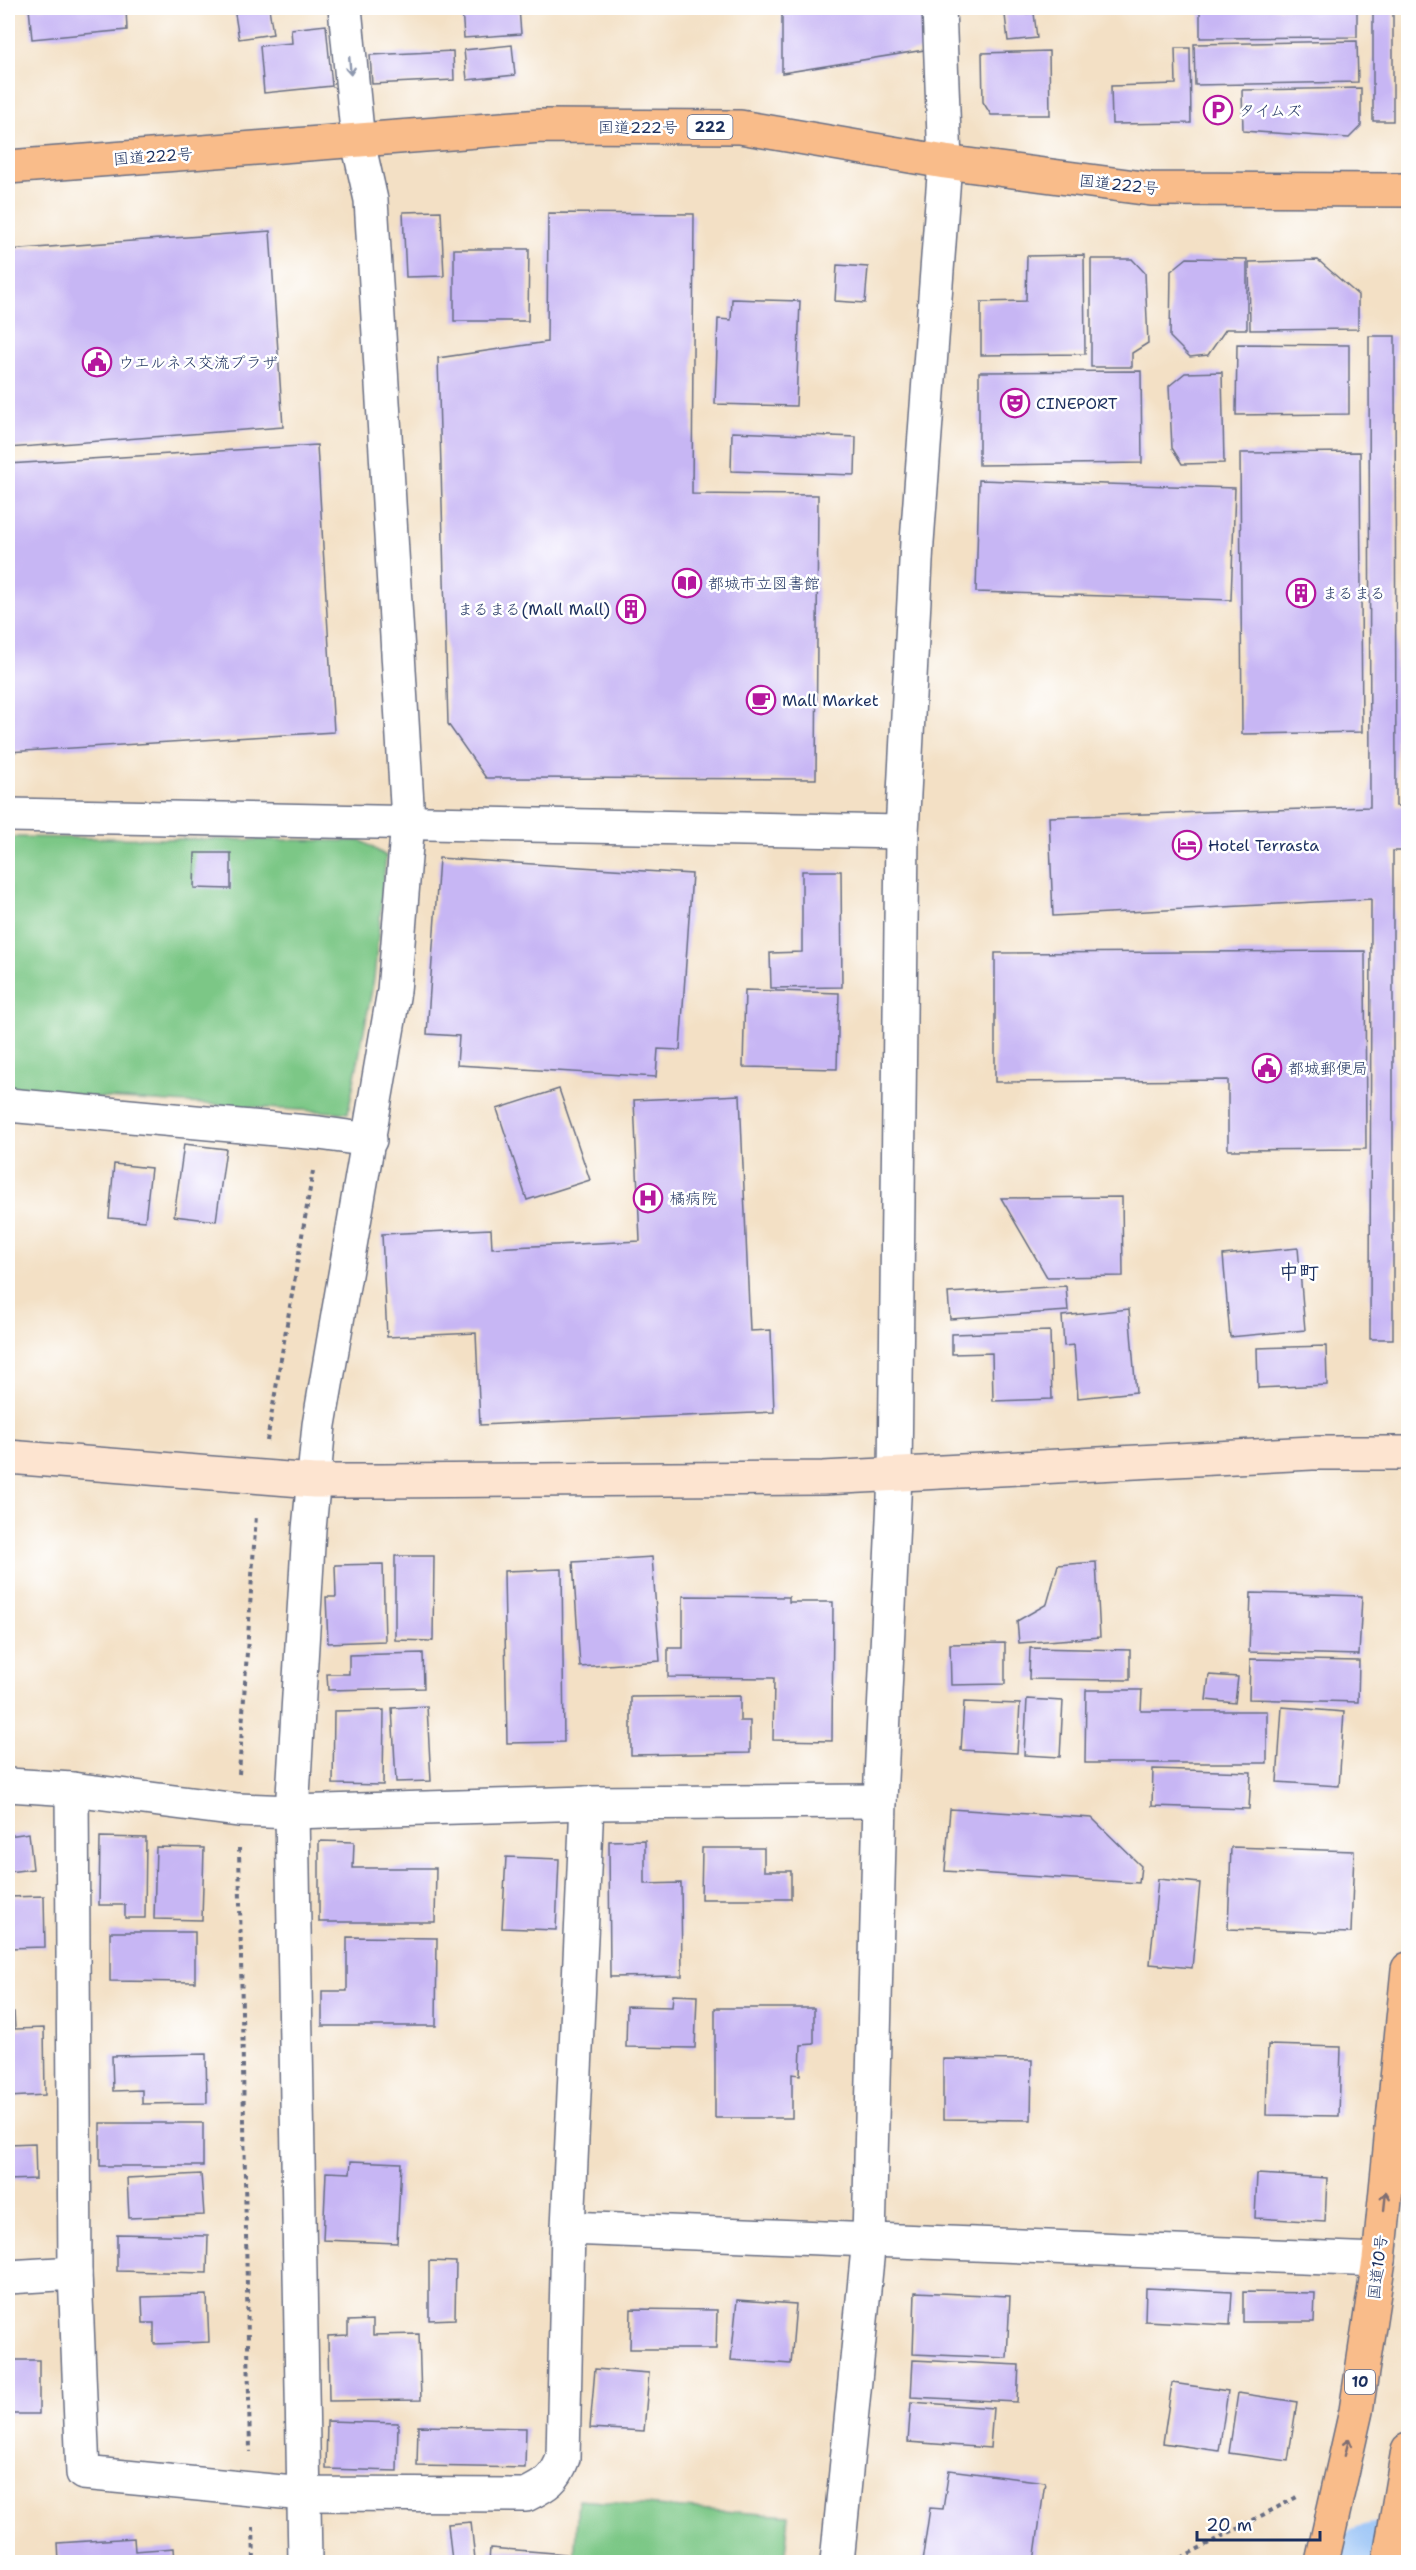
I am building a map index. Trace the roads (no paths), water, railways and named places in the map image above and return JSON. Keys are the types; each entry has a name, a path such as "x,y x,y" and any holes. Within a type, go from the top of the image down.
{"highway":[{"name":"国道222号","path":"8,166 357,142 541,126 740,127 945,162 1151,189 1408,190"},
{"name":"国道10号","path":"1322,2562 1356,2411 1379,2260 1408,1969"},
{"path":"1389,2562 1407,2466"}],"street":[{"path":"305,2562 292,1812 319,1425 394,991 408,821 370,200 357,142 345,8"},
{"path":"837,2562 869,2240 880,1801 895,1476 902,832 917,542 945,162 939,8"},
{"path":"8,815 902,832"},
{"path":"8,1106 320,1133 370,1140"},
{"path":"8,1457 314,1481 895,1476 1312,1453 1408,1453"},
{"path":"8,1785 72,1789 238,1810 292,1812 587,1803 880,1801"},
{"path":"72,1789 75,2273 83,2473 304,2494 526,2495 548,2485 557,2474 563,2458 568,2228 587,1803"},
{"path":"568,2228 1379,2260"},
{"path":"8,2277 75,2273"}],"waterway":[{"path":"1368,2562 1408,2553"}],"place":[{"name":"タイムズ","path":"1218,110"},
{"name":"ウエルネス交流プラザ","path":"97,362"},
{"name":"CINEPORT","path":"1015,403"},
{"name":"都城市立図書館","path":"687,583"},
{"name":"まるまる","path":"1301,593"},
{"name":"まるまる(Mall Mall)","path":"631,609"},
{"name":"Mall Market","path":"761,700"},
{"name":"Hotel Terrasta","path":"1187,845"},
{"name":"都城郵便局","path":"1267,1068"},
{"name":"橘病院","path":"648,1198"}],"district":[{"name":"中町","path":"1299,1272"}]}
